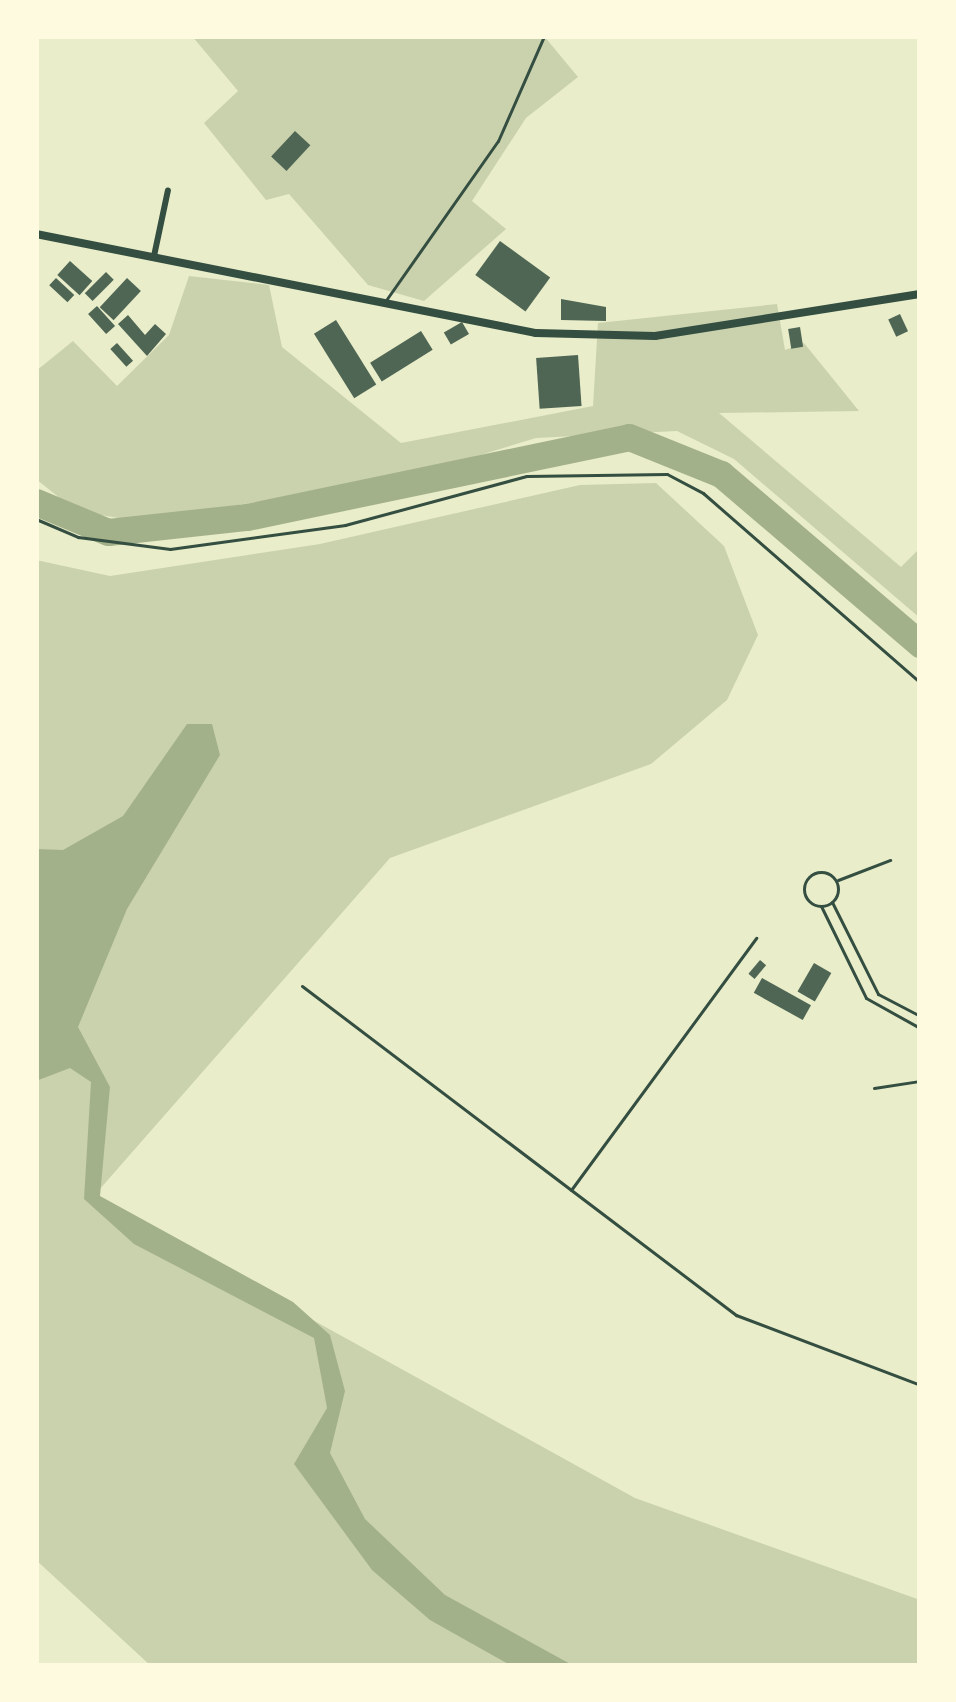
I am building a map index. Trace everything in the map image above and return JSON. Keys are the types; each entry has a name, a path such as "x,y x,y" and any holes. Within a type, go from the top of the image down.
{"street":[{"path":"154,260 168,190"},
{"path":"36,234 383,304 600,338 920,294"}],"lane":[{"path":"383,304 498,141 544,36"},
{"path":"890,860 836,880 821,872 806,880 806,897 821,906 871,1005 920,1028"},
{"path":"836,880 832,902 878,994 920,1016"},
{"path":"821,906 832,902"},
{"path":"571,1192 756,938"},
{"path":"302,986 736,1315 920,1385"},
{"path":"874,1088 920,1081"}],"path":[{"path":"36,519 78,537 170,549 345,525 527,476 667,474 703,493 920,682"}],"shaded area":[{"path":"192,36 544,36 578,77 526,118 472,201 506,229 424,301 368,285 289,194 266,200 204,123 238,91"},
{"path":"189,276 269,285 282,347 401,443 593,406 598,323 777,304 785,350 804,343 859,411 719,413 901,567 920,548 920,618 734,459 677,431 536,438 398,480 137,521 76,511 36,479 36,371 73,341 117,386 169,335"},
{"path":"656,483 724,546 758,635 727,700 651,764 390,858 92,1198 635,1498 920,1600 920,1666 151,1666 36,1560 36,560 110,576 320,544 580,485"},
{"path":"187,724 212,724 220,755 127,909 78,1027 110,1087 100,1196 293,1302 330,1335 345,1391 330,1453 365,1519 445,1595 574,1666 512,1666 430,1620 372,1570 294,1464 327,1408 314,1338 134,1244 84,1199 91,1082 70,1068 36,1081 36,849 63,850 123,816"}],"building":[{"path":"295,131 310,145 286,171 271,157"},
{"path":"500,241 550,277 525,311 475,275"},
{"path":"70,261 92,281 80,295 57,275"},
{"path":"106,272 114,280 93,301 85,293"},
{"path":"56,278 74,295 67,302 49,285"},
{"path":"127,278 141,291 114,320 100,307"},
{"path":"561,299 606,307 606,321 561,320"},
{"path":"97,306 115,326 106,334 88,314"},
{"path":"900,314 908,331 896,337 888,319"},
{"path":"128,315 145,335 155,324 166,334 147,356 118,324"},
{"path":"336,320 376,384 354,398 314,334"},
{"path":"462,322 469,334 451,345 444,332"},
{"path":"800,327 803,347 791,349 788,329"},
{"path":"421,331 433,350 382,381 370,363"},
{"path":"117,343 133,361 126,367 110,349"},
{"path":"578,355 582,406 540,409 536,358"},
{"path":"760,960 766,965 755,979 748,974"},
{"path":"814,963 831,973 815,1002 798,992"},
{"path":"762,978 811,1005 803,1020 754,993"}],"waterway":[{"path":"36,502 108,532 247,517 629,437 721,474 920,644"}]}
